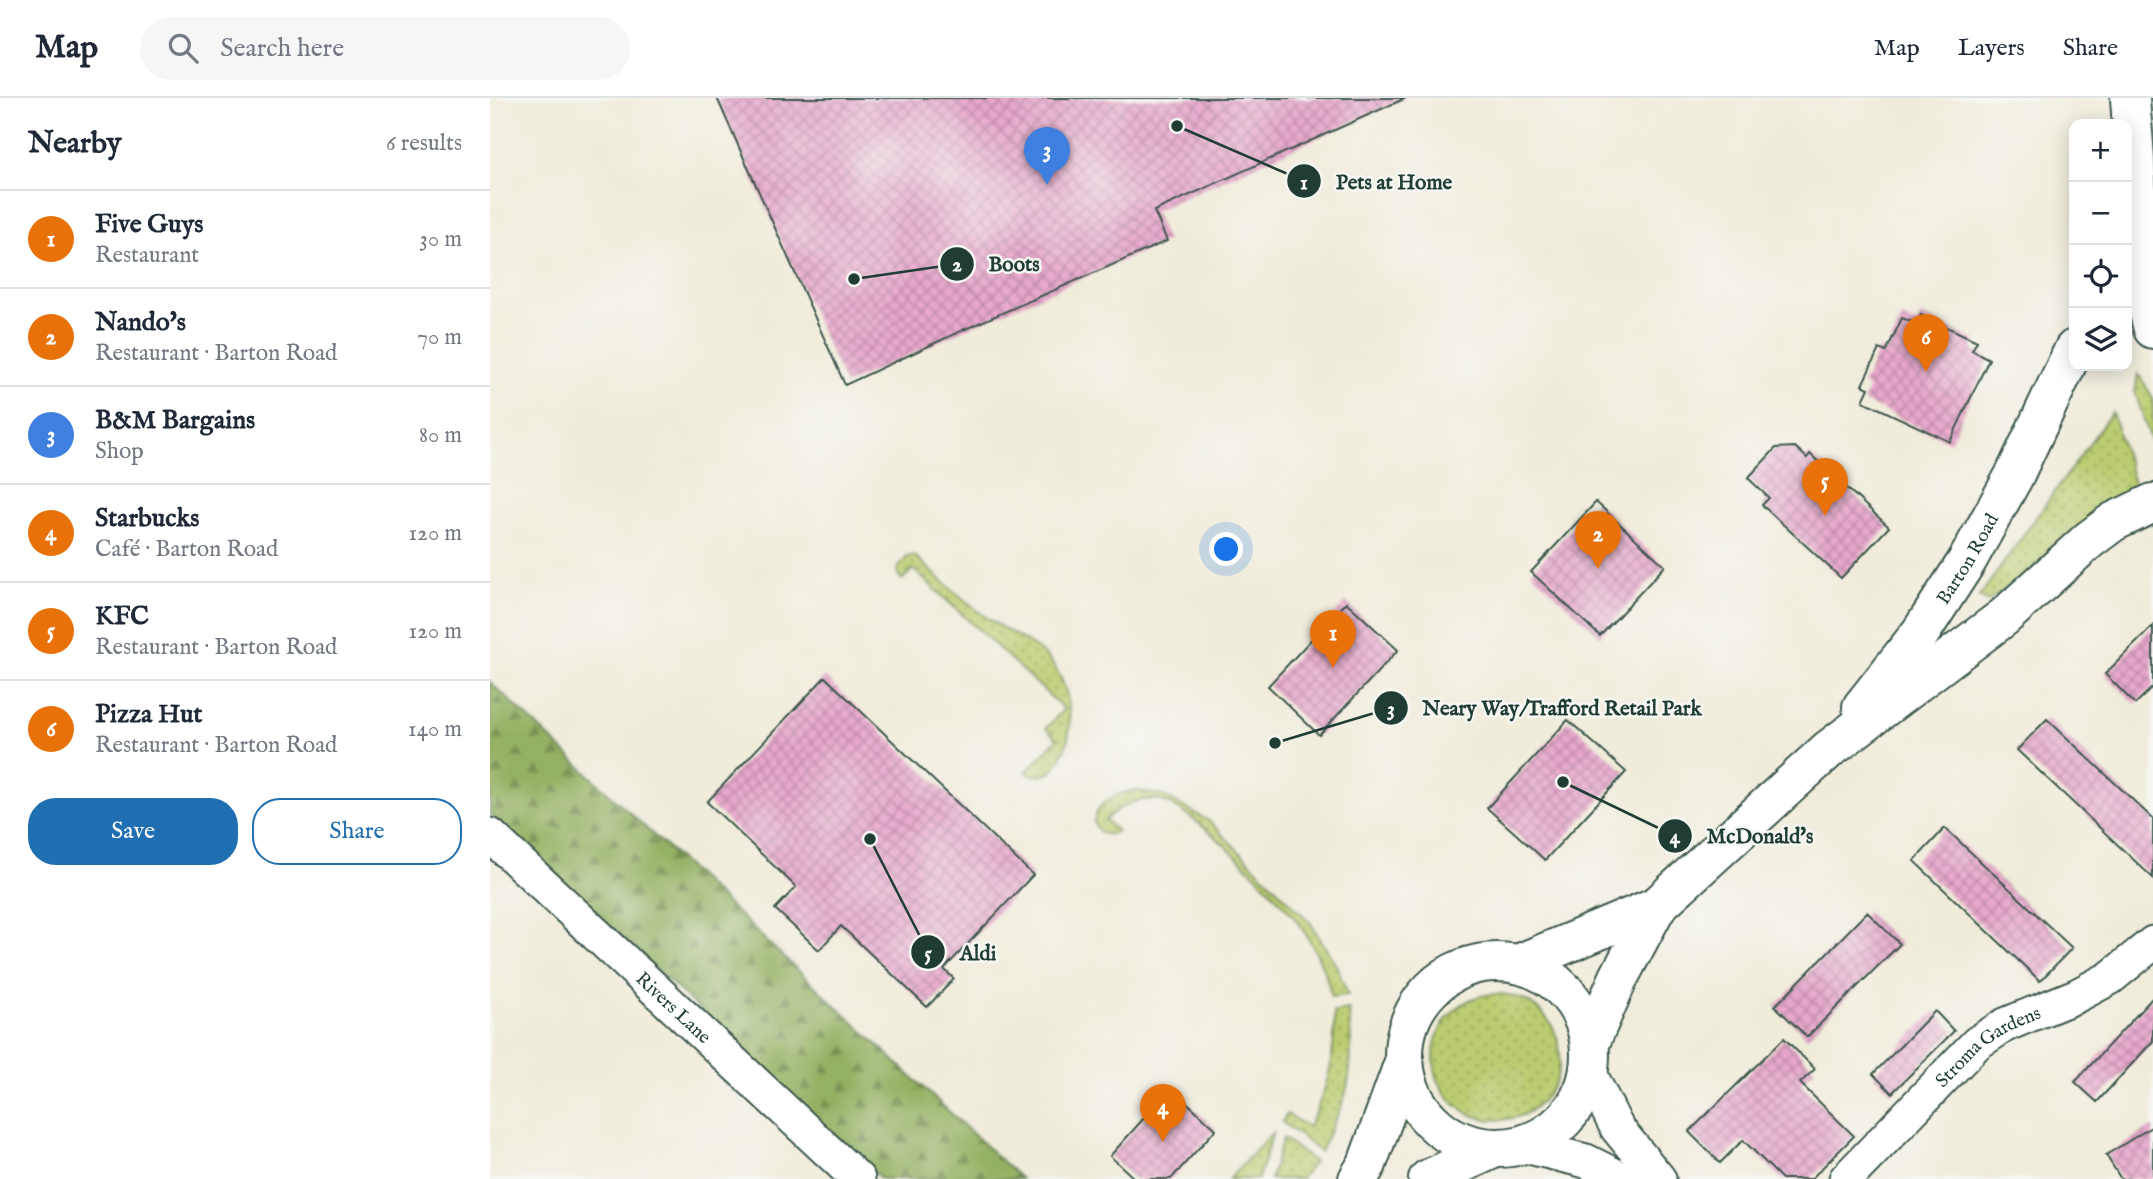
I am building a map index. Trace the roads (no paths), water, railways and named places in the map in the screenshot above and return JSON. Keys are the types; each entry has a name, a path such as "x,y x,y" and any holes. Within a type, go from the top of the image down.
{"main road":[{"path":"2130,106 2138,180 2145,301 2153,329"},
{"name":"Barton Road","path":"1828,750 1921,632 1966,561 2014,476 2069,360"},
{"name":"Barton Road","path":"1589,1058 1619,977 1657,906 1828,750 2004,617 2089,540 2113,522 2153,503"},
{"name":"Barton Road","path":"1518,964 1657,906"},
{"path":"1358,1179 1367,1164 1404,1062 1406,1035 1416,1007 1436,984 1462,968 1492,961 1518,964 1545,974 1566,992 1582,1016 1589,1058 1581,1097 1566,1119 1545,1135 1507,1147 1428,1179"},
{"path":"1404,1062 1410,1089 1423,1112 1443,1131 1467,1144 1507,1147"}],"street":[{"name":"Rivers Lane","path":"490,835 858,1179"},
{"name":"Stroma Gardens","path":"1846,1179 1977,1043 2005,1025 2076,996 2110,978 2153,943"},
{"path":"1589,1058 1617,1128 1659,1179"},
{"path":"1507,1147 1586,1161 1622,1179"}],"place":[{"name":"Pets at Home","path":"1177,126"},
{"name":"B&M Bargains","path":"1047,185"},
{"name":"Boots","path":"854,279"},
{"name":"Pizza Hut","path":"1926,372"},
{"name":"KFC","path":"1825,516"},
{"name":"Nando's","path":"1598,569"},
{"name":"Five Guys","path":"1333,668"},
{"name":"Neary Way/Trafford Retail Park","path":"1275,743"},
{"name":"McDonald's","path":"1563,782"},
{"name":"Aldi","path":"870,839"},
{"name":"Starbucks","path":"1163,1142"}]}
